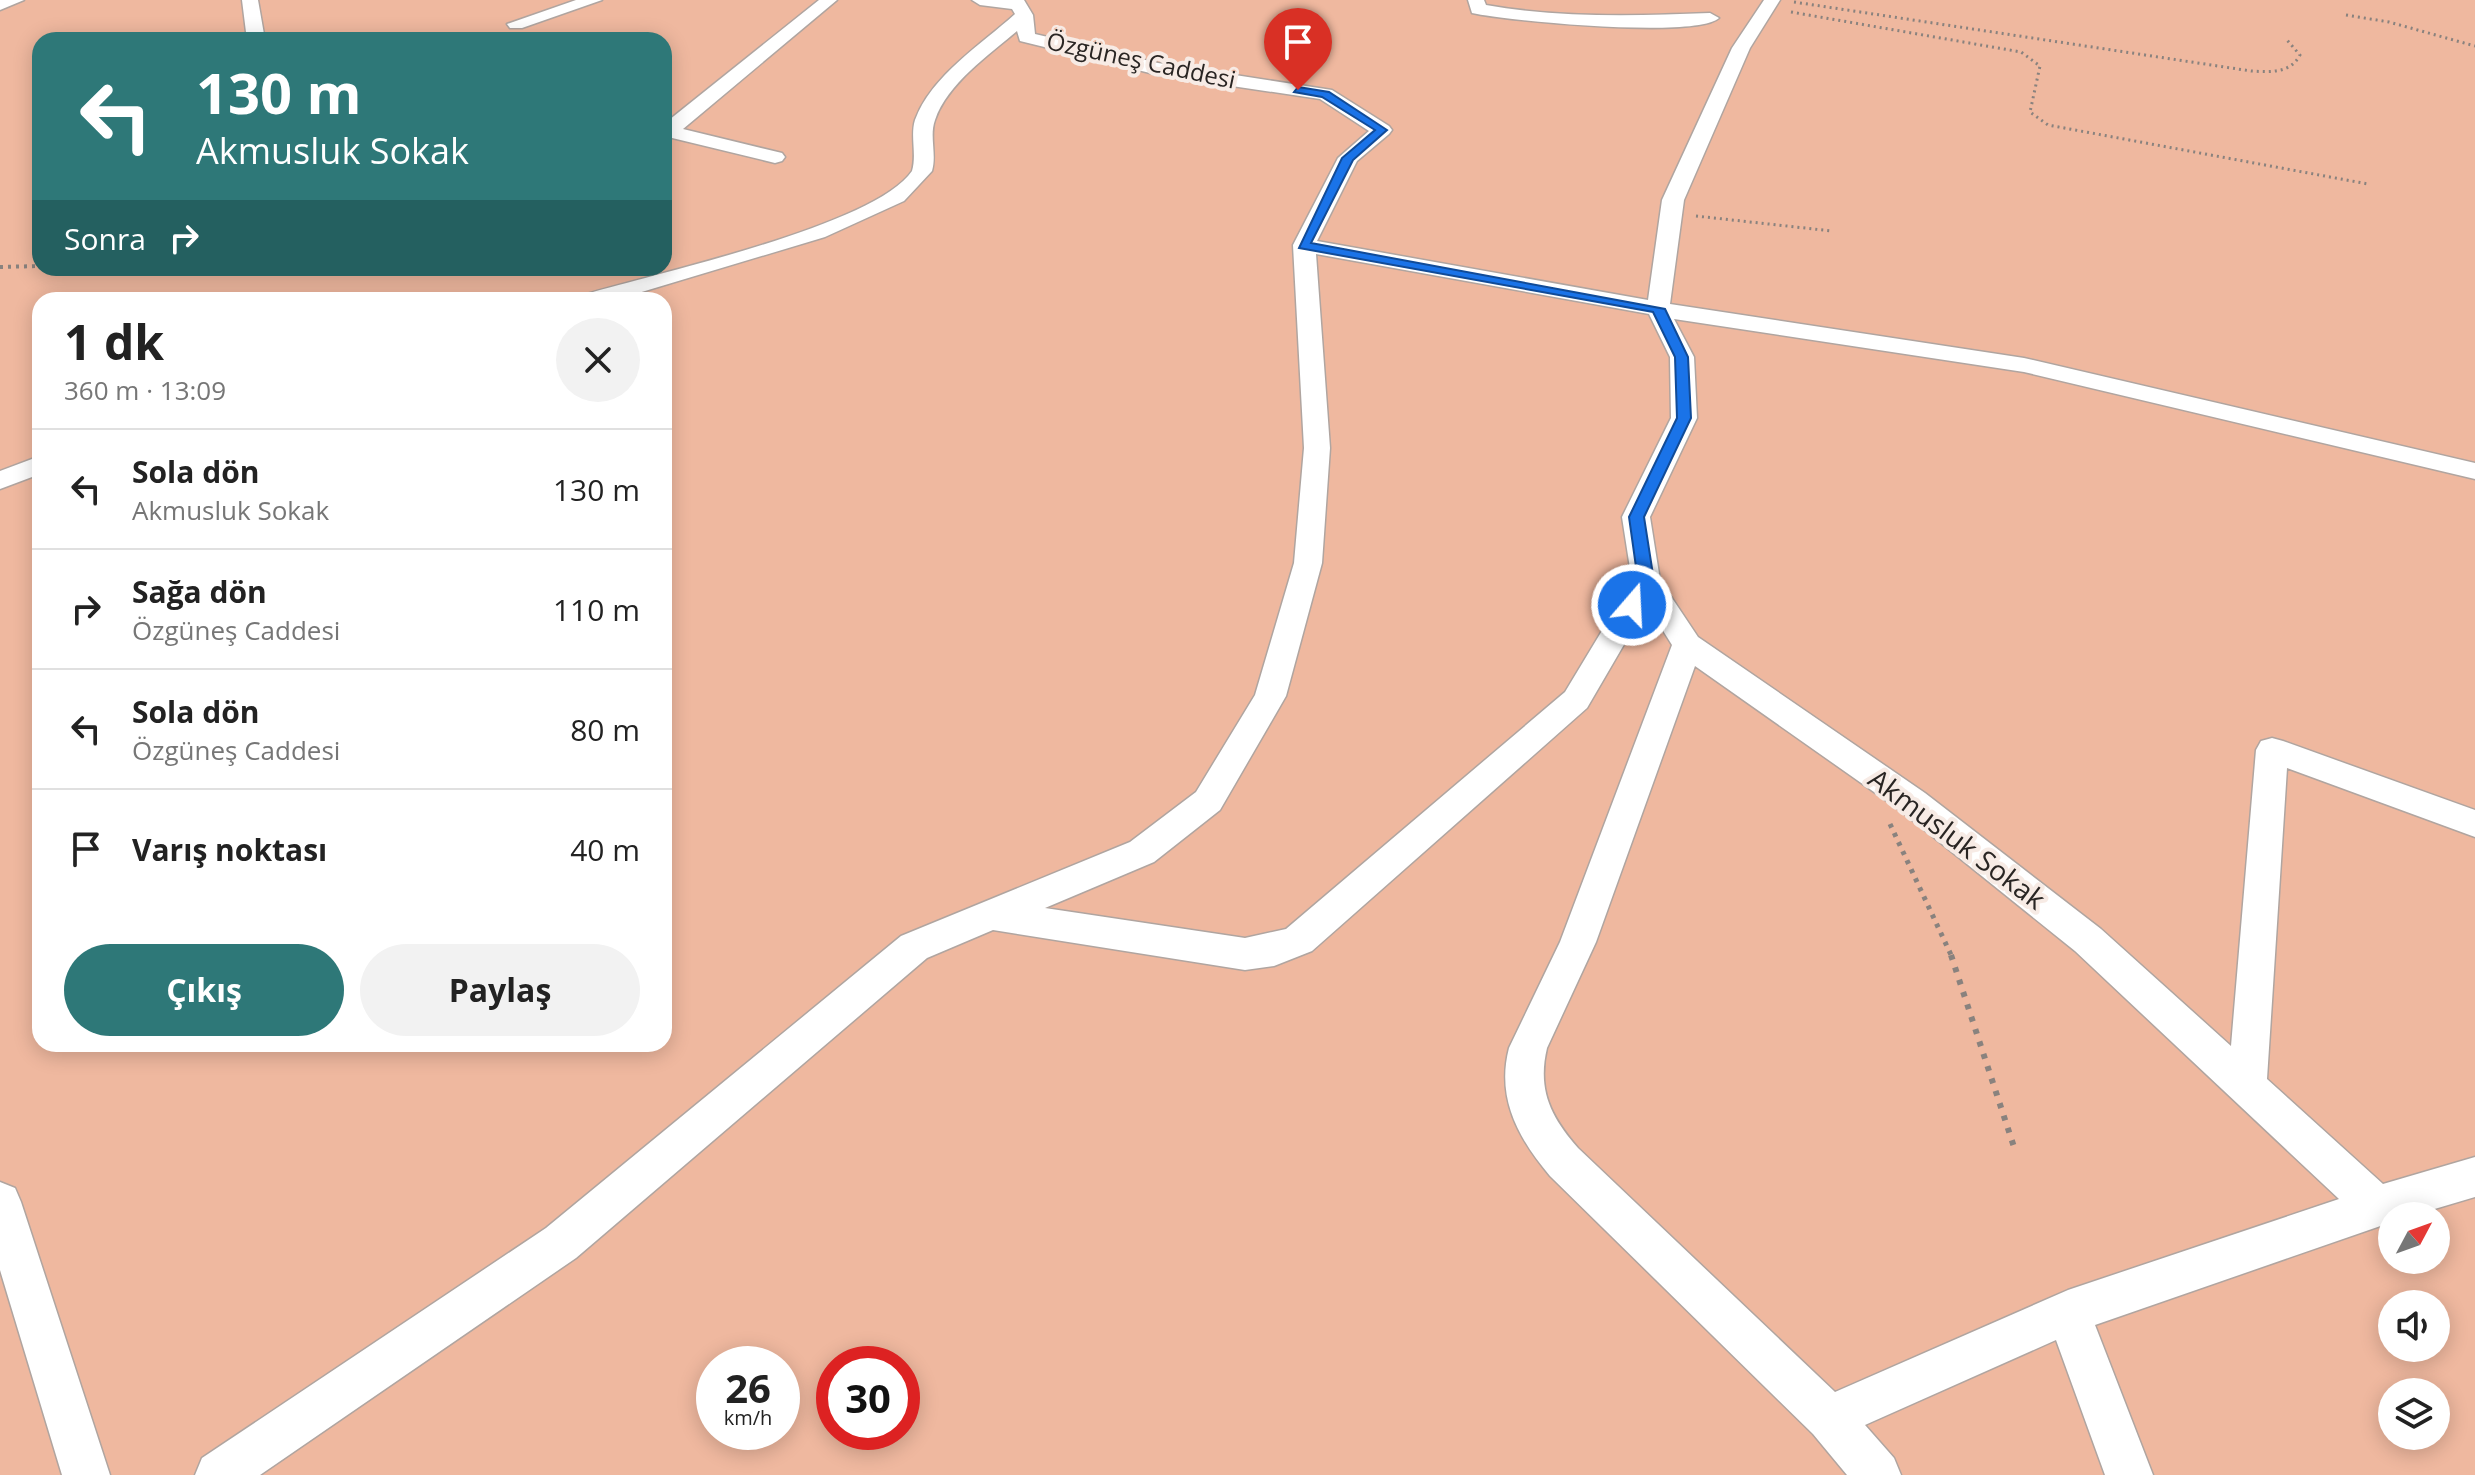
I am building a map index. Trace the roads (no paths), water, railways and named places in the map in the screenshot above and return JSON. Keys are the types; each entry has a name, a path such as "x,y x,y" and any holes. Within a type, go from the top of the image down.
{"street":[{"path":"0,5 16,0"},
{"path":"250,0 255,32"},
{"path":"521,32 513,19 594,0"},
{"path":"672,125 829,0"},
{"path":"980,0 1020,6"},
{"path":"1476,0 1478,9 1520,18 1617,23 1710,18"},
{"path":"1658,309 1673,200 1709,113 1741,48 1773,3"},
{"path":"672,275 844,225 898,198 918,179 926,162 923,123 932,102 1020,6"},
{"name":"Özgüneş Caddesi","path":"1020,6 1026,37 1158,69 1325,94 1382,130 1348,158 1304,245"},
{"path":"672,131 775,157"},
{"path":"219,1475 561,1243 914,947 1142,852 1208,801 1270,696 1308,563 1317,448 1304,245 1658,309 2024,365 2475,471"},
{"path":"614,276 628,288"},
{"path":"616,292 669,276"},
{"name":"Akmusluk Sokak","path":"1658,309 1682,357 1684,418 1636,517 1646,581 1687,645 1913,802 2088,940 2377,1206"},
{"path":"0,481 32,467"},
{"path":"992,915 1245,954 1274,950 1299,940 1576,700 1646,581"},
{"path":"1687,645 1577,946 1525,1056 1523,1082 1529,1110 1543,1138 1564,1162 1829,1418 1877,1475"},
{"path":"2247,1086 2272,750 2475,824"},
{"path":"1829,1418 2068,1312 2377,1206 2475,1177"},
{"path":"0,1202 86,1475"},
{"path":"2068,1312 2129,1475"}]}
